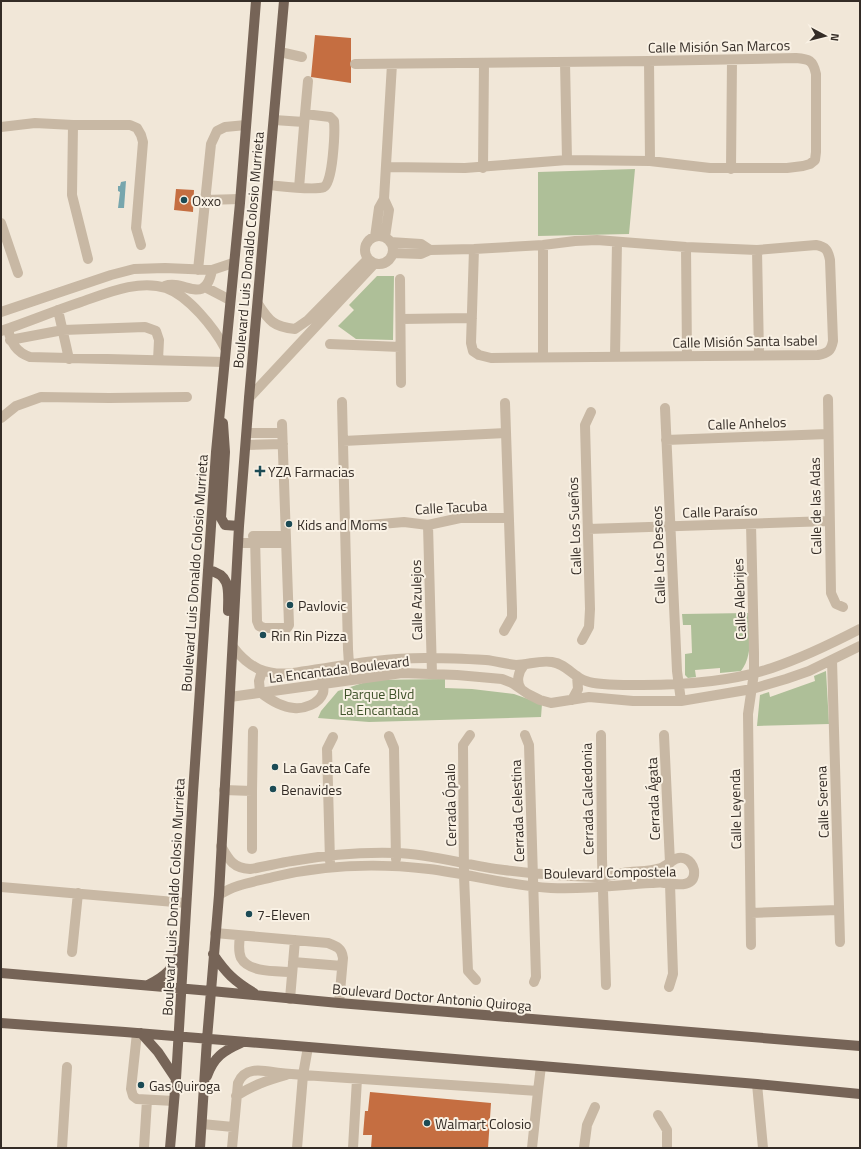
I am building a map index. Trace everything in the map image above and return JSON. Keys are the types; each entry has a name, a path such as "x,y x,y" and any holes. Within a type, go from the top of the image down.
{"main road":[{"name":"Boulevard Luis Donaldo Colosio Murrieta","path":"170,1148 176,1080 186,903 220,403 240,199 256,1"},
{"name":"Boulevard Luis Donaldo Colosio Murrieta","path":"200,1148 210,991 219,895 239,535 249,398 284,1"},
{"path":"220,403 224,428 225,452 221,518 225,525 239,535"},
{"path":"208,570 221,574 226,579 228,588 229,620 230,626 234,630"},
{"path":"148,985 160,979 172,968 184,943"},
{"path":"213,954 224,970 235,981 257,996"},
{"name":"Boulevard Doctor Antonio Quiroga","path":"1,974 148,985 339,1004 860,1046"},
{"path":"1,1023 178,1036 757,1084 860,1094"},
{"path":"139,1033 158,1052 176,1080"},
{"path":"204,1083 210,1068 217,1057 227,1049 242,1042"}],"street":[{"path":"280,52 302,57"},
{"name":"Calle Misión San Marcos","path":"355,64 796,58 807,59 810,61 814,66 816,74 815,160 810,164 803,166 787,168 730,169 650,161 567,160 483,168 386,167"},
{"path":"730,169 732,60"},
{"path":"649,61 650,161"},
{"path":"565,62 567,160"},
{"path":"483,168 484,63"},
{"path":"375,237 379,208 384,199 392,64"},
{"path":"299,188 308,81"},
{"path":"268,185 299,188 324,187 329,178 334,142 334,125 330,117 274,120"},
{"path":"1,127 35,124 116,124 130,125 137,128 141,135 142,157 136,228 141,245"},
{"path":"73,125 72,195 88,259"},
{"path":"198,270 211,144 217,131 225,126 246,125"},
{"path":"205,200 240,199"},
{"path":"384,199 389,210 388,239 392,245 393,253 390,260 386,263 378,265 371,261 366,251 366,247 368,242 375,237 388,239"},
{"path":"1,223 18,273"},
{"name":"Calle Misión Santa Isabel","path":"388,239 421,244 430,250"},
{"name":"Calle Misión Santa Isabel","path":"393,253 421,254 430,250 474,249 575,241 757,250 823,246 827,249 830,260 832,349 828,353 818,355 491,358 476,354 473,351 471,343 474,249"},
{"path":"615,356 617,242"},
{"path":"543,357 544,244"},
{"path":"686,247 687,356"},
{"path":"757,250 759,355"},
{"path":"258,304 268,320 277,326 295,329 308,320 371,261"},
{"path":"249,398 371,261"},
{"path":"1,312 110,275 134,269 165,268 212,270 234,263"},
{"path":"134,269 136,286"},
{"path":"163,288 167,285 190,289 200,289 205,287 210,280 212,270"},
{"path":"400,279 401,383"},
{"path":"224,362 30,357 23,355 18,350 4,330 112,292 136,286 149,286 163,288 178,295 192,306 217,333 225,348"},
{"path":"205,287 230,300"},
{"path":"58,310 69,358"},
{"path":"401,319 472,318"},
{"path":"10,340 63,330 145,327 156,331 159,340 158,360"},
{"path":"330,344 400,347"},
{"path":"1,418 16,406 41,397 187,397"},
{"name":"Calle de las Adas","path":"828,399 831,594 836,604 843,608"},
{"path":"342,402 350,680"},
{"path":"504,631 512,617 505,403"},
{"name":"Calle Los Deseos","path":"665,408 676,671 681,701"},
{"name":"Calle Los Sueños","path":"582,640 587,632 590,618 585,425 591,412"},
{"path":"247,433 282,428 289,627 264,628 259,626 257,621 255,540"},
{"path":"343,441 506,433"},
{"name":"Calle Anhelos","path":"666,440 828,434"},
{"path":"246,445 283,444"},
{"name":"Calle Tacuba","path":"346,527 404,522 428,525 460,518 509,518"},
{"name":"Calle Paraíso","path":"588,529 829,521"},
{"name":"Calle Alebrijes","path":"751,524 754,673"},
{"name":"Calle Azulejos","path":"428,525 432,674"},
{"path":"239,535 255,540 285,540"},
{"name":"La Encantada Boulevard","path":"233,647 240,657 250,665 262,671 283,674 349,664 399,659 431,658 486,660 524,665 541,661 560,664 586,681 621,685 679,685 727,679 771,668 823,648 860,629"},
{"path":"842,638 850,652"},
{"name":"La Encantada Boulevard","path":"230,697 402,673 502,679 512,683 540,700 551,703 589,698 633,701 681,701 752,689 809,671 860,646"},
{"name":"Calle Serena","path":"832,660 840,942"},
{"path":"521,689 518,683 518,676 524,665"},
{"path":"262,671 259,681 260,692 279,704 294,708 302,708 309,706 320,698 323,693 321,674 318,669"},
{"name":"Calle Leyenda","path":"751,945 748,714 754,673"},
{"path":"572,700 578,689 577,676"},
{"path":"252,849 253,731"},
{"name":"Cerrada Ópalo","path":"470,735 463,745 464,876 468,971 476,980"},
{"name":"Cerrada Celestina","path":"525,735 529,745 536,977 534,982"},
{"name":"Cerrada Calcedonia","path":"601,735 606,985"},
{"name":"Cerrada Ágata","path":"664,735 670,863"},
{"path":"389,736 394,748 395,867"},
{"path":"330,867 327,749 333,737"},
{"path":"224,790 252,791"},
{"name":"Boulevard Compostela","path":"219,895 240,884 281,875 330,867 395,867 429,869 534,887 583,889 603,882 624,873 654,870 664,867 676,858 686,859 690,862 694,872 692,878 685,885 662,882 603,882 532,872 504,870 445,858 396,853 330,856 290,861 250,869 237,866 230,860 221,846"},
{"path":"280,863 281,875"},
{"path":"669,987 673,974 670,884"},
{"path":"1,887 186,903"},
{"path":"72,952 78,893"},
{"path":"751,913 838,910"},
{"path":"215,933 328,943 336,946 342,952 339,1004"},
{"path":"240,936 239,951 241,958 246,964 257,969 342,966"},
{"path":"290,999 295,940"},
{"path":"139,1033 131,1089 133,1096 137,1100 174,1101"},
{"path":"297,1148 303,1075 308,1047"},
{"path":"532,1148 540,1066"},
{"path":"62,1148 67,1067"},
{"path":"232,1148 236,1096 240,1078 251,1070 357,1079 538,1091"},
{"path":"236,1096 264,1081 289,1074"},
{"path":"353,1148 357,1079"},
{"path":"757,1084 763,1148"},
{"path":"144,1148 147,1100"},
{"path":"584,1148 586,1125 595,1107"},
{"path":"658,1115 667,1130 667,1148"},
{"path":"202,1124 233,1127"}],"green space":[{"path":"635,169 629,234 538,236 538,172"},
{"path":"377,276 394,276 393,340 356,339 338,326 354,310 349,305"},
{"path":"749,613 749,651 745,665 741,671 720,673 720,668 695,670 696,677 688,678 685,675 685,654 692,653 691,625 683,625 682,614"},
{"path":"826,671 829,724 757,726 760,695 769,692 770,697 815,681 814,676"},
{"name":"Parque Blvd La Encantada","path":"445,679 445,688 472,689 514,694 542,704 541,717 369,722 318,718 321,711 338,691 372,680"}],"water":[{"path":"126,181 124,208 118,208 120,192 118,191 118,186 120,186 121,182"}],"building":[{"path":"315,35 351,38 351,83 311,77"},
{"name":"Oxxo","path":"176,189 194,190 193,212 174,210"},
{"name":"Walmart Colosio","path":"370,1092 491,1103 488,1148 371,1148 372,1135 363,1135 365,1111 368,1111"}],"place":[{"name":"Oxxo","path":"184,200"},
{"name":"YZA Farmacias","path":"260,471"},
{"name":"Kids and Moms","path":"289,524"},
{"name":"Pavlovic","path":"290,605"},
{"name":"Rin Rin Pizza","path":"263,635"},
{"name":"La Gaveta Cafe","path":"275,767"},
{"name":"Benavides","path":"273,789"},
{"name":"7-Eleven","path":"249,914"},
{"name":"Gas Quiroga","path":"141,1085"},
{"name":"Walmart Colosio","path":"427,1123"}]}
